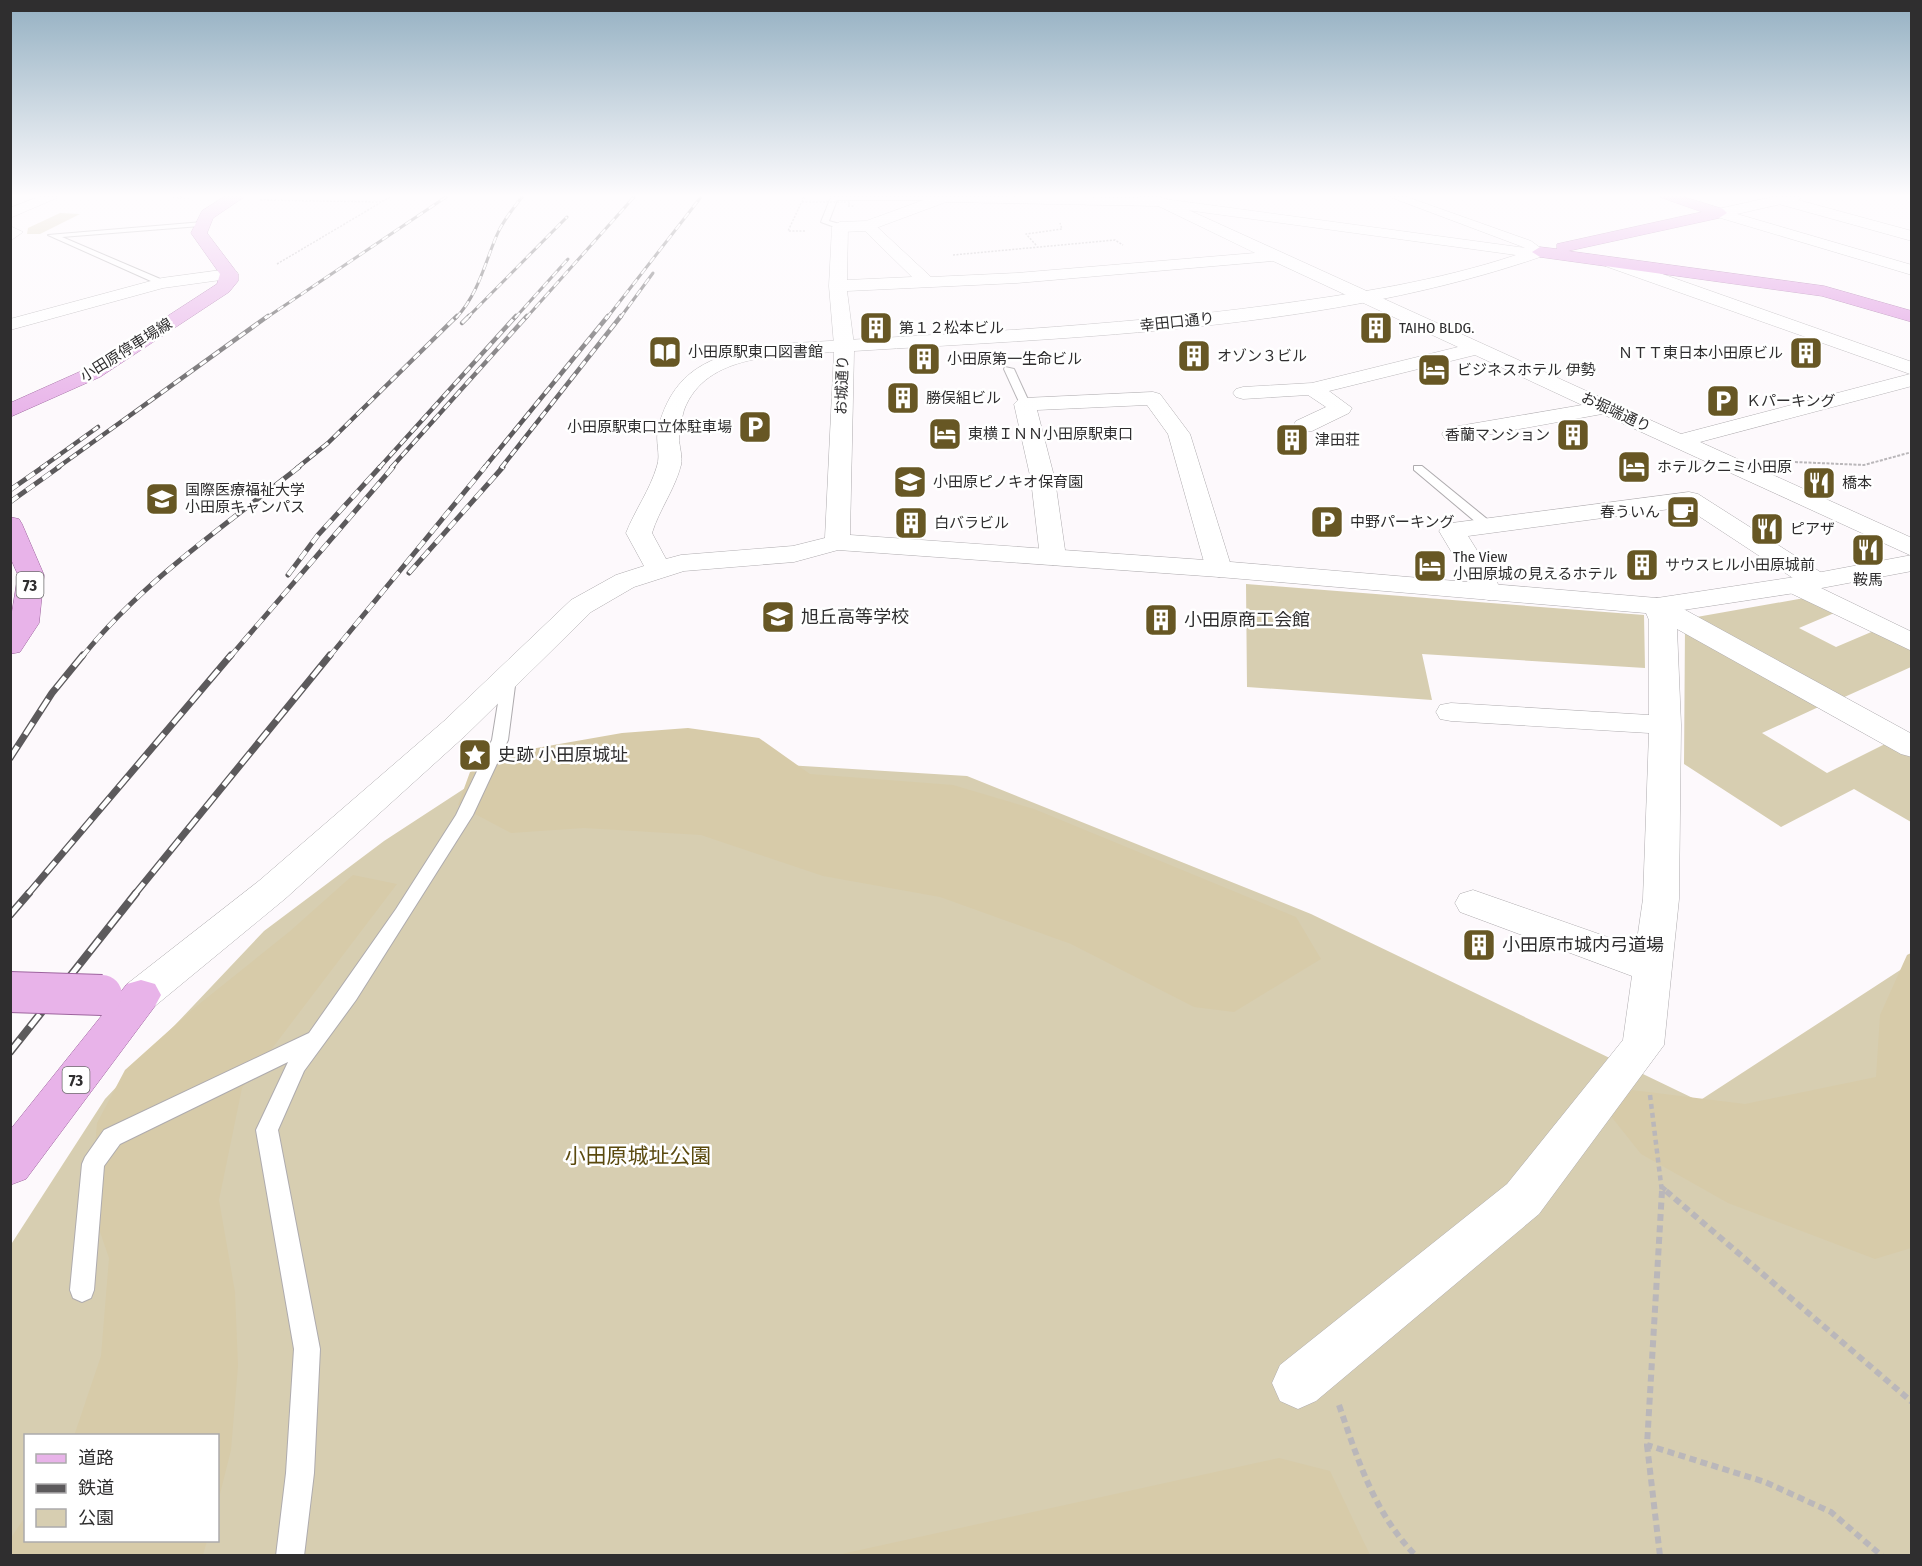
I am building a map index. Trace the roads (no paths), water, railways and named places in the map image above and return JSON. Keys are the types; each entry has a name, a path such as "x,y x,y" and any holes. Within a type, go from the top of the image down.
{"highway":[{"path":"1670,270 1824,291 1911,317"}],"main road":[{"path":"226,270 229,274"},
{"name":"小田原停車場線","path":"10,411 93,373 223,288 229,280 229,274"},
{"name":"73","path":"10,524 32,575 25,623 10,646"},
{"path":"10,992 122,995"},
{"name":"73","path":"10,1165 122,995"}],"street":[{"name":"お城通り","path":"837,542 844,345 839,270"},
{"path":"914,270 927,283"},
{"path":"838,286 1017,278 1110,270"},
{"name":"お堀端通り","path":"1307,270 1911,548"},
{"name":"幸田口通り","path":"659,570 639,533 645,513 668,466 667,435 672,417 687,386 698,372 747,354 844,345 1124,327 1234,316 1368,297 1482,270"},
{"path":"1634,270 1911,369"},
{"path":"10,325 162,283 229,274"},
{"path":"1243,393 1312,389 1478,348"},
{"path":"1679,441 1911,380"},
{"path":"1304,426 1341,408 1312,389"},
{"path":"1053,557 1040,452 1024,404 1153,398 1179,434 1219,569"},
{"path":"1453,434 1605,407"},
{"path":"1489,592 1452,531 1703,487 1750,474"},
{"path":"1703,487 1805,583 1911,643"},
{"path":"122,995 273,889 509,678 581,606 625,581 681,563 794,554 837,542 1219,569 1657,606 1805,583 1911,563"},
{"path":"1311,1372 1523,1199 1643,1045 1660,899 1665,725 1663,620 1657,606"},
{"path":"1657,606 1911,747"},
{"path":"1451,712 1665,725"},
{"path":"1473,903 1653,968"}],"lane":[{"path":"132,270 162,283"},
{"path":"1010,369 1024,404"},
{"path":"1418,468 1488,526"},
{"path":"290,1556 300,1473 307,1349 267,1131 296,1066 403,914 464,815 500,740 509,678"},
{"path":"82,1290 93,1164 112,1137 317,1038"}],"railway":[{"path":"266,318 337,270"},
{"path":"456,318 470,299 484,270"},
{"path":"467,318 514,270"},
{"path":"515,318 558,270"},
{"path":"526,318 569,270"},
{"path":"607,318 644,270"},
{"path":"620,318 653,273"},
{"path":"57,468 268,316"},
{"path":"297,468 328,443 457,316"},
{"path":"379,468 516,316"},
{"path":"391,468 527,316"},
{"path":"484,468 608,316"},
{"path":"501,468 621,316"},
{"path":"462,323 467,318"},
{"path":"41,468 98,427"},
{"path":"10,490 43,467"},
{"path":"10,502 59,467"},
{"path":"82,657 105,630 157,579 299,467"},
{"path":"288,575 318,535 380,467"},
{"path":"230,657 393,467"},
{"path":"329,657 485,467"},
{"path":"409,573 503,467"},
{"path":"10,758 52,693 83,655"},
{"path":"28,894 231,655"},
{"path":"135,894 330,655"},
{"path":"10,915 29,893"},
{"path":"10,1052 136,893"}],"place":[{"name":"第１２松本ビル","path":"876,328"},
{"name":"TAIHO BLDG.","path":"1376,328"},
{"name":"小田原駅東口図書館","path":"665,352"},
{"name":"ＮＴＴ東日本小田原ビル","path":"1806,353"},
{"name":"オゾン３ビル","path":"1194,356"},
{"name":"小田原第一生命ビル","path":"924,359"},
{"name":"ビジネスホテル 伊勢","path":"1434,370"},
{"name":"勝俣組ビル","path":"903,398"},
{"name":"Ｋパーキング","path":"1723,401"},
{"name":"小田原駅東口立体駐車場","path":"755,427"},
{"name":"東横ＩＮＮ小田原駅東口","path":"945,434"},
{"name":"香蘭マンション","path":"1573,435"},
{"name":"津田荘","path":"1292,440"},
{"name":"ホテルクニミ小田原","path":"1634,467"},
{"name":"小田原ピノキオ保育園","path":"910,482"},
{"name":"橋本","path":"1819,483"},
{"name":"国際医療福祉大学 小田原キャンパス","path":"162,499"},
{"name":"春ういん","path":"1683,512"},
{"name":"中野パーキング","path":"1327,522"},
{"name":"白バラビル","path":"911,523"},
{"name":"ピアザ","path":"1767,529"},
{"name":"鞍馬","path":"1868,550"},
{"name":"サウスヒル小田原城前","path":"1642,565"},
{"name":"The View 小田原城の見えるホテル","path":"1430,566"},
{"name":"旭丘高等学校","path":"778,617"},
{"name":"小田原商工会館","path":"1161,620"},
{"name":"史跡 小田原城址","path":"475,755"},
{"name":"小田原市城内弓道場","path":"1479,945"}],"park label":[{"name":"小田原城址公園","path":"638,1156"}]}
